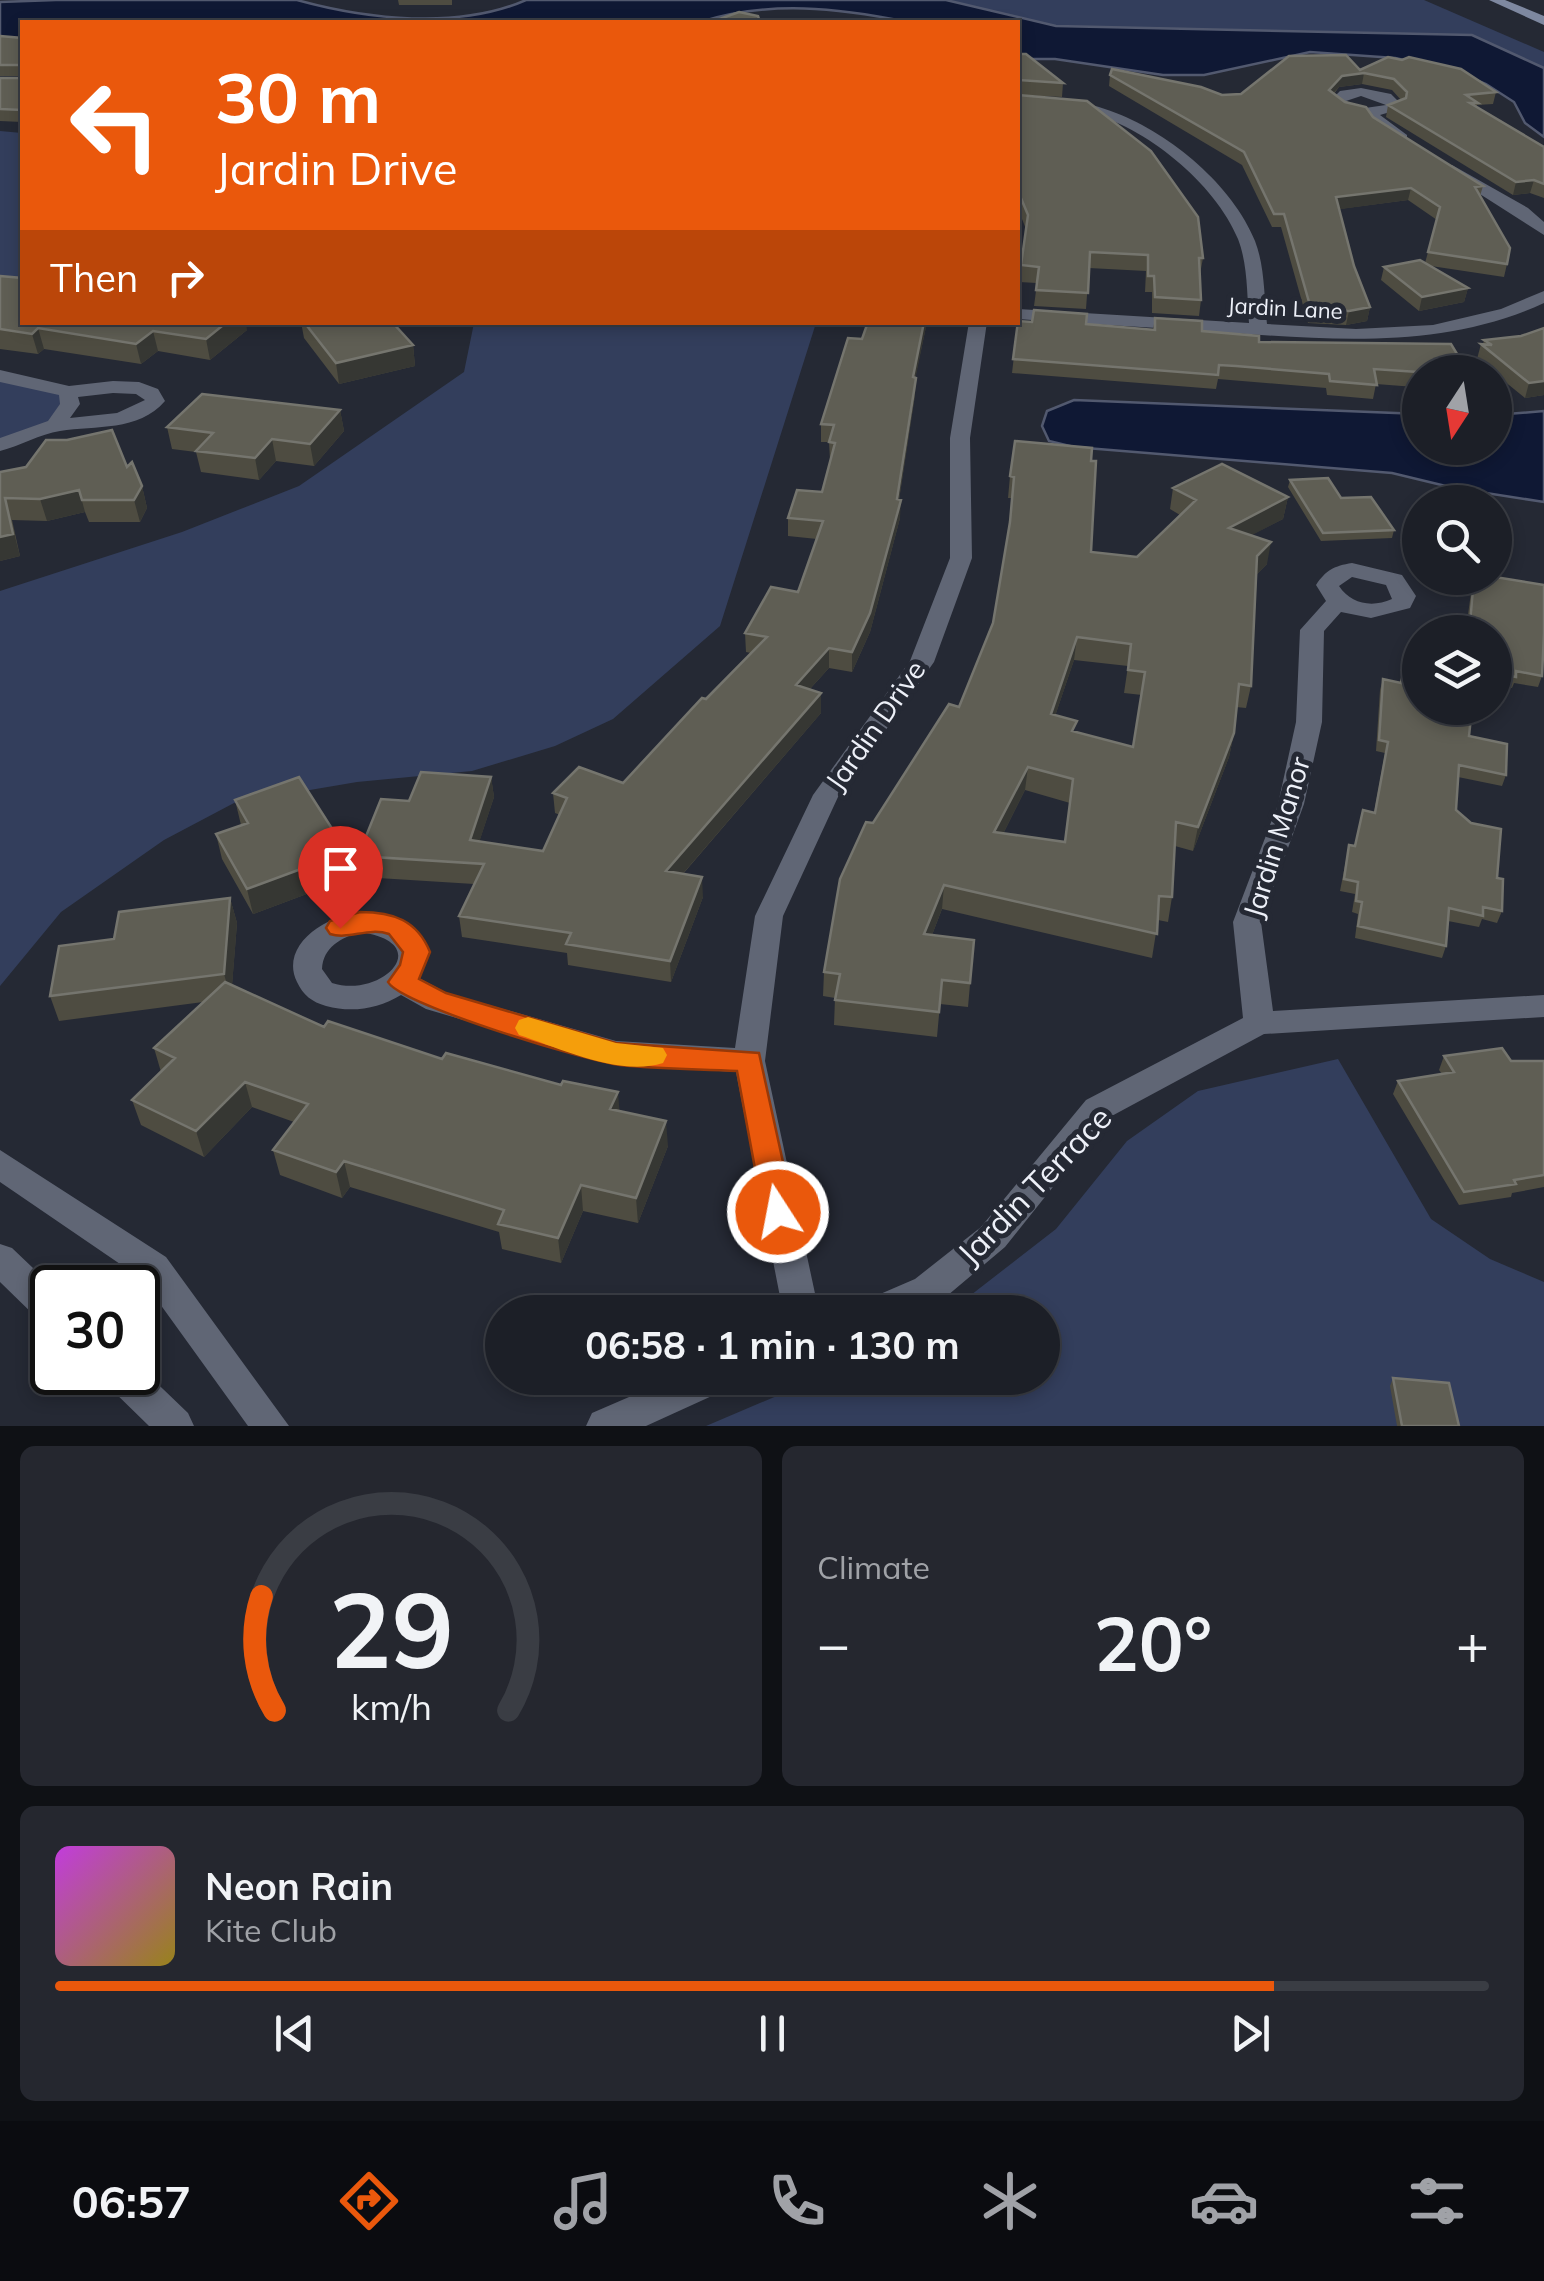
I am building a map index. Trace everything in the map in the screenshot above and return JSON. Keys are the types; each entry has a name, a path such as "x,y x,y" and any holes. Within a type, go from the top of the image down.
{"street":[{"path":"1495,0 1544,21"},
{"path":"1517,0 1544,12"},
{"path":"1020,102 1068,105 1127,120 1147,130 1214,188 1246,240 1259,329"},
{"path":"1371,112 1377,123 1422,151"},
{"path":"1437,160 1522,211 1544,230"},
{"name":"Jardin Lane","path":"1020,314 1392,336 1465,327 1514,312 1544,296"},
{"name":"Jardin Drive","path":"797,1295 749,1061 769,916 826,795 922,662 961,558 960,438 978,325"},
{"path":"0,376 35,380 68,392 139,388 151,393 155,401 144,411 124,418 55,425 0,445"},
{"path":"55,425 70,404 68,392"},
{"name":"Jardin Manor","path":"1260,1023 1247,922 1290,804 1309,722 1312,630 1338,600"},
{"path":"402,982 437,1000 616,1054 749,1061"},
{"name":"Jardin Terrace","path":"916,1295 994,1237 1097,1110 1260,1023 1544,1006"},
{"path":"0,1164 154,1268 270,1426"},
{"path":"0,1258 30,1287"},
{"path":"142,1395 174,1426"},
{"path":"605,1426 674,1395"}],"shaded area":[{"path":"297,0 382,16 442,18 499,9 526,0 946,0 1056,26 1472,35 1544,68 1544,137 1525,123 1514,102 1455,71 1395,58 1310,52 1204,75 1163,75 1055,59 1020,59 1020,20 897,20 804,8 752,11 707,20 20,20 20,40 0,39 0,2"},
{"path":"946,0 1424,0 1544,52 1544,68 1472,35 1056,26"},
{"path":"0,131 20,133 20,281 0,278"},
{"path":"474,325 815,325 720,626 613,719 555,746 472,771 357,782 234,803 164,840 61,912 0,986 0,591 182,532 299,486 464,372"},
{"path":"0,376 68,392 55,425 0,445"},
{"path":"1074,400 1402,413 1402,465 1512,465 1512,414 1544,411 1544,502 1512,497 1512,485 1442,485 1392,473 1074,447 1049,441 1042,426 1047,411"},
{"path":"1338,1059 1431,1219 1490,1259 1544,1282 1544,1426 706,1426 779,1395 1060,1395 1060,1295 971,1295 1056,1229 1127,1141 1198,1091"}],"building":[{"path":"739,12 758,16 759,20 717,20"},
{"path":"0,36 20,38 20,65 0,65"},
{"path":"1020,54 1026,54 1063,83 1020,80"},
{"path":"1346,55 1360,70 1388,57 1409,57 1461,69 1496,92 1466,95 1478,103 1470,103 1544,147 1544,184 1534,180 1516,182 1388,105 1406,98 1407,92 1394,79 1364,73 1342,76 1329,90 1345,102 1366,107 1373,117 1483,186 1475,187 1510,248 1507,264 1428,252 1440,207 1411,188 1336,197 1354,266 1370,307 1349,311 1311,309 1284,214 1274,214 1244,152 1110,75 1112,69 1222,95 1241,94 1289,56"},
{"path":"0,78 20,78 20,110 0,109"},
{"path":"1020,95 1087,101 1151,151 1198,217 1203,258 1199,258 1201,300 1155,297 1154,276 1148,276 1148,255 1090,252 1088,293 1036,290 1039,267 1021,265 1028,215 1020,196"},
{"path":"1420,260 1468,288 1422,297 1384,267"},
{"path":"0,276 20,278 20,325 223,325 206,339 153,331 136,344 38,328 32,334 0,329"},
{"path":"1034,310 1087,314 1086,324 1155,330 1155,318 1202,321 1202,331 1259,336 1259,342 1451,344 1458,355 1402,355 1402,371 1374,369 1377,385 1330,381 1329,374 1236,366 1219,365 1218,375 1013,359 1020,321 1032,322"},
{"path":"306,325 395,325 413,345 336,363"},
{"path":"867,325 923,325 897,499 901,500 870,613 852,652 829,648 796,685 821,693 666,871 702,877 670,961 566,944 571,933 459,916 484,864 358,856 381,799 409,801 421,772 491,777 470,840 543,851 567,798 553,793 579,767 623,783 702,698 706,699 767,637 745,633 771,587 798,592 823,521 788,518 797,490 822,492 835,443 829,442 834,425 821,424 848,338 862,339"},
{"path":"1544,328 1544,381 1529,383 1512,369 1512,355 1495,355 1481,344 1492,345 1484,340 1521,336"},
{"path":"202,394 340,410 310,444 272,439 255,458 196,451 213,433 167,427"},
{"path":"112,430 127,467 132,462 142,486 134,500 82,500 79,490 40,499 5,498 13,534 0,537 0,472 26,467 46,440 67,440"},
{"path":"1015,441 1092,448 1091,461 1096,461 1091,552 1137,557 1196,500 1173,488 1222,464 1288,497 1229,528 1271,542 1257,556 1251,686 1239,684 1234,733 1198,827 1176,822 1172,897 1159,896 1157,934 944,885 924,934 974,940 970,983 942,980 939,1012 835,1000 840,974 824,972 840,879 866,822 873,823 949,704 959,707 993,623 1010,522 1014,477 1010,476","holes":["1077,637 1131,644 1128,670 1145,672 1133,747 1072,731 1077,721 1051,714","1028,767 1073,779 1065,842 994,832"]},
{"path":"1328,478 1341,498 1371,497 1394,530 1323,533 1290,480"},
{"path":"1512,580 1544,585 1542,676 1516,671 1516,677 1512,676 1512,615 1471,615 1472,595 1512,595"},
{"path":"1402,678 1402,725 1470,725 1469,736 1507,744 1506,775 1459,765 1456,810 1471,823 1501,829 1497,878 1503,879 1502,911 1483,907 1483,916 1449,908 1446,946 1358,926 1362,902 1356,901 1358,882 1344,879 1349,845 1355,846 1363,810 1375,813 1388,742 1379,740 1383,679 1401,683"},
{"path":"299,777 347,852 247,889 216,834 248,823 235,800"},
{"path":"230,898 224,974 50,996 59,946 114,939 119,912"},
{"path":"225,982 324,1027 328,1021 442,1059 446,1053 561,1085 563,1081 618,1092 610,1109 666,1121 636,1198 581,1185 558,1238 498,1224 504,1210 344,1161 336,1172 273,1150 308,1104 245,1082 196,1131 132,1100 175,1058 154,1048"},
{"path":"1502,1048 1511,1061 1544,1061 1544,1175 1464,1192 1398,1081 1454,1072 1444,1056"},
{"path":"1393,1378 1449,1383 1459,1426 1402,1426"}],"slow traffic":[{"path":"528,1028 616,1054 653,1055"}],"route":[{"path":"340,928 360,922 381,922 399,928 411,938 416,952 413,968 402,982 437,1000 616,1054 749,1061 778,1212"}]}
